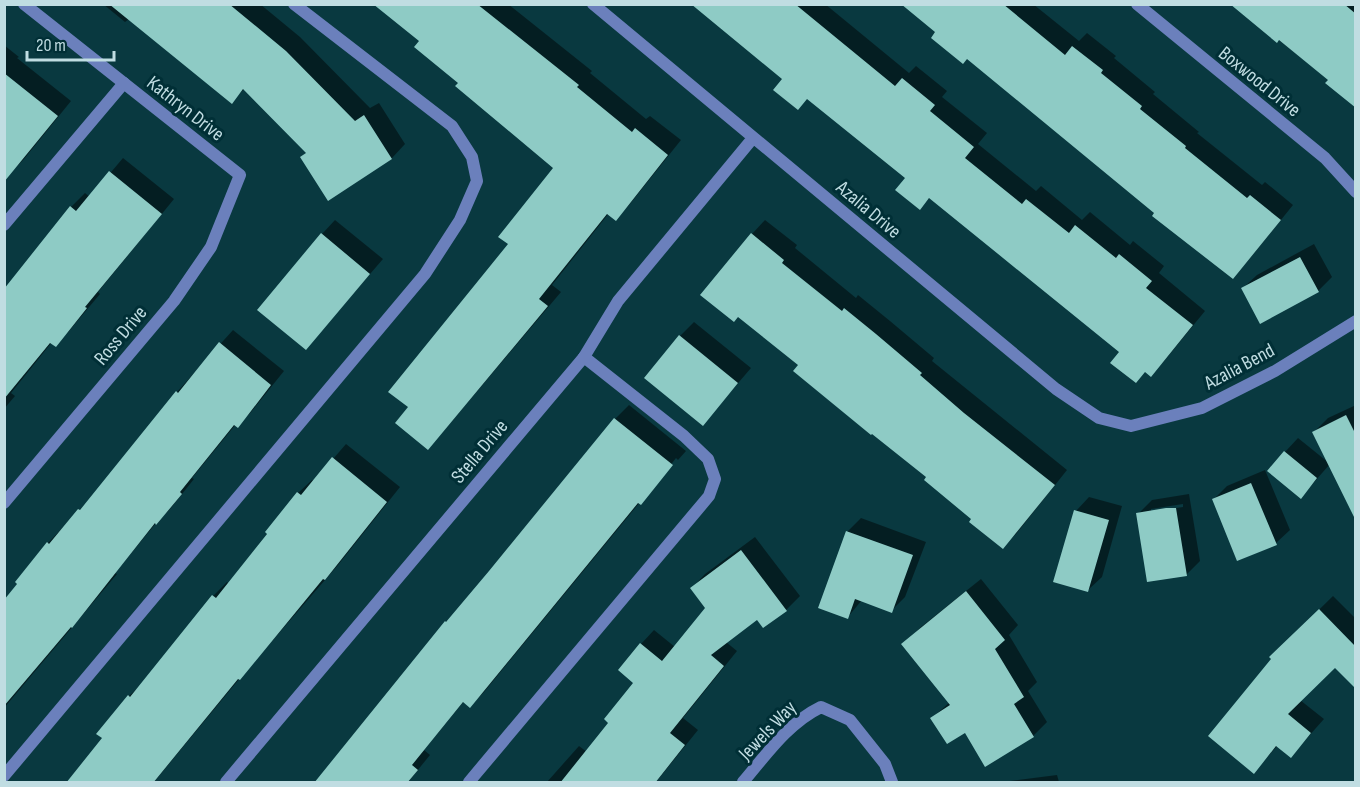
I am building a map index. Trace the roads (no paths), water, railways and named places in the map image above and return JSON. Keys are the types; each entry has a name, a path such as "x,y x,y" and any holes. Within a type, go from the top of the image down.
{"street":[{"name":"Kathryn Drive","path":"24,4 240,175"},
{"path":"4,776 425,274 460,220 477,181 472,157 452,126 294,4"},
{"name":"Azalia Drive","path":"592,4 1056,389 1099,418 1131,426"},
{"name":"Boxwood Drive","path":"1137,4 1325,158 1356,192"},
{"path":"5,224 124,83"},
{"name":"Stella Drive","path":"226,783 584,357 618,301 753,138"},
{"name":"Ross Drive","path":"4,503 174,301 211,247 240,175"},
{"name":"Azalia Bend","path":"1131,426 1202,408 1275,371 1356,321"},
{"path":"469,783 709,496 715,479 708,459 700,451 584,357"},
{"name":"Jewels Way","path":"743,783 778,740 805,714 820,707 850,720 885,764 892,783"}]}
